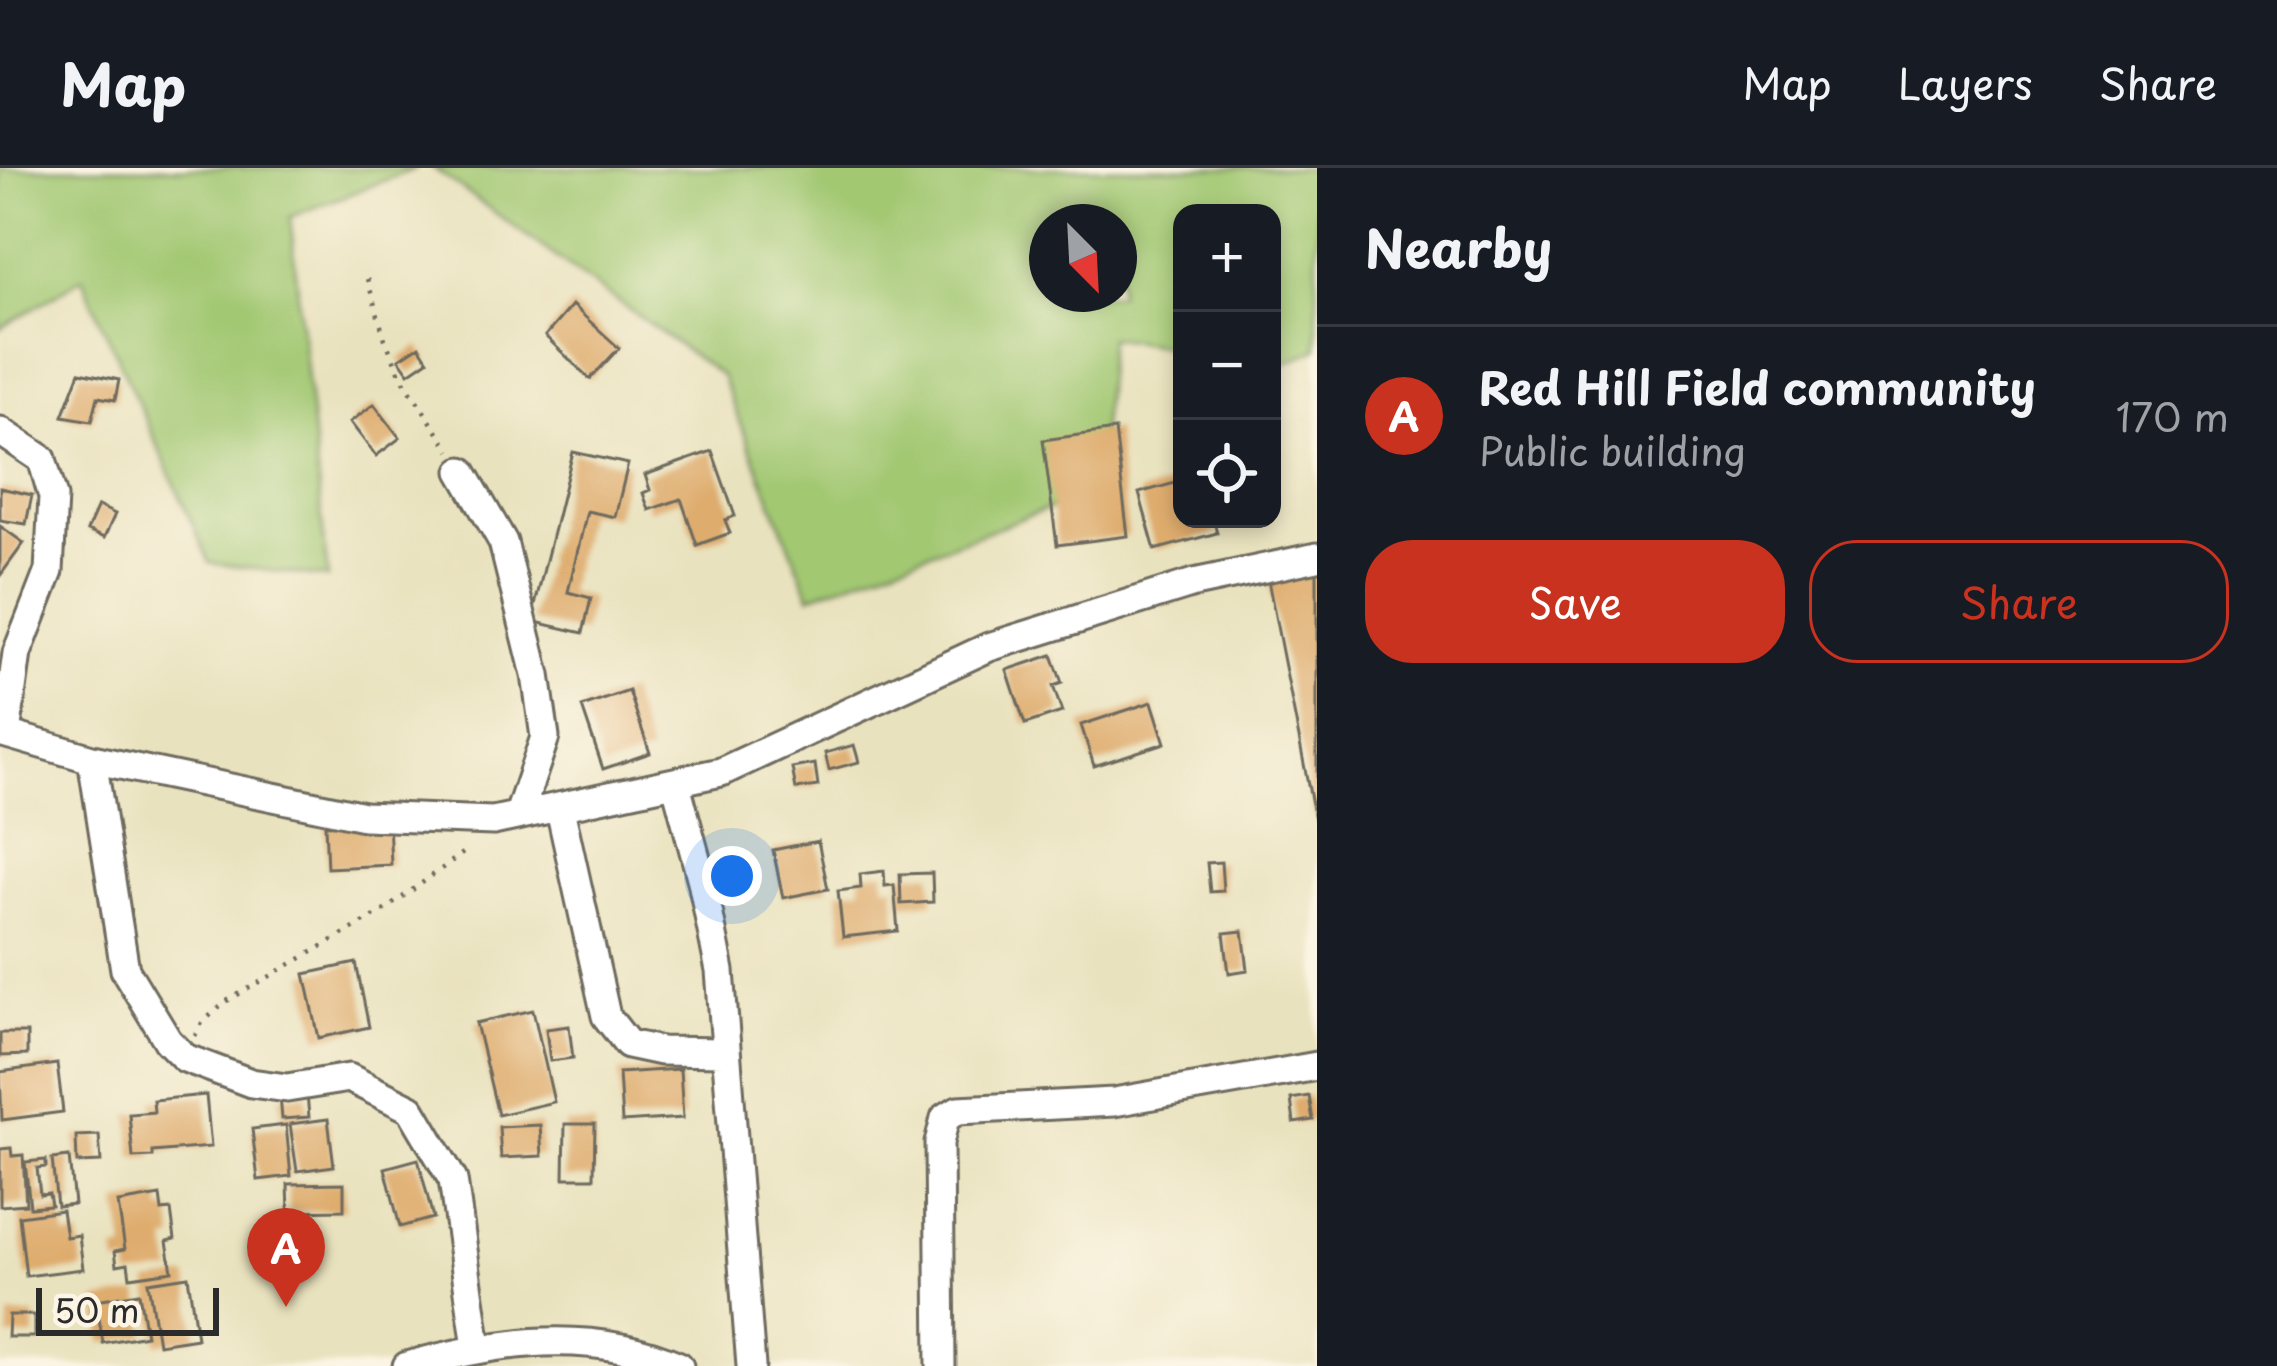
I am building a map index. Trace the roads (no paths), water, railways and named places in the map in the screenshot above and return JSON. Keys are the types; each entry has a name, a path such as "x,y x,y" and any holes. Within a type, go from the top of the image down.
{"street":[{"path":"0,431 42,459 53,496 49,571 17,653 3,732 92,760 364,816 493,820 721,772 989,647 1194,583 1317,557"},
{"path":"462,471 503,542 536,675 545,737 519,814"},
{"path":"92,760 125,970 168,1041 185,1058 251,1083 286,1088 349,1078 411,1109 453,1180 477,1347"},
{"path":"676,784 720,971 751,1366"},
{"path":"560,809 606,1016 628,1044 661,1051 724,1052"},
{"path":"941,1366 939,1143 945,1118 958,1110 1114,1102 1317,1066"},
{"path":"407,1366 477,1347 589,1340 654,1355 679,1366"}],"place":[{"name":"Red Hill Field community","path":"286,1307"}]}
